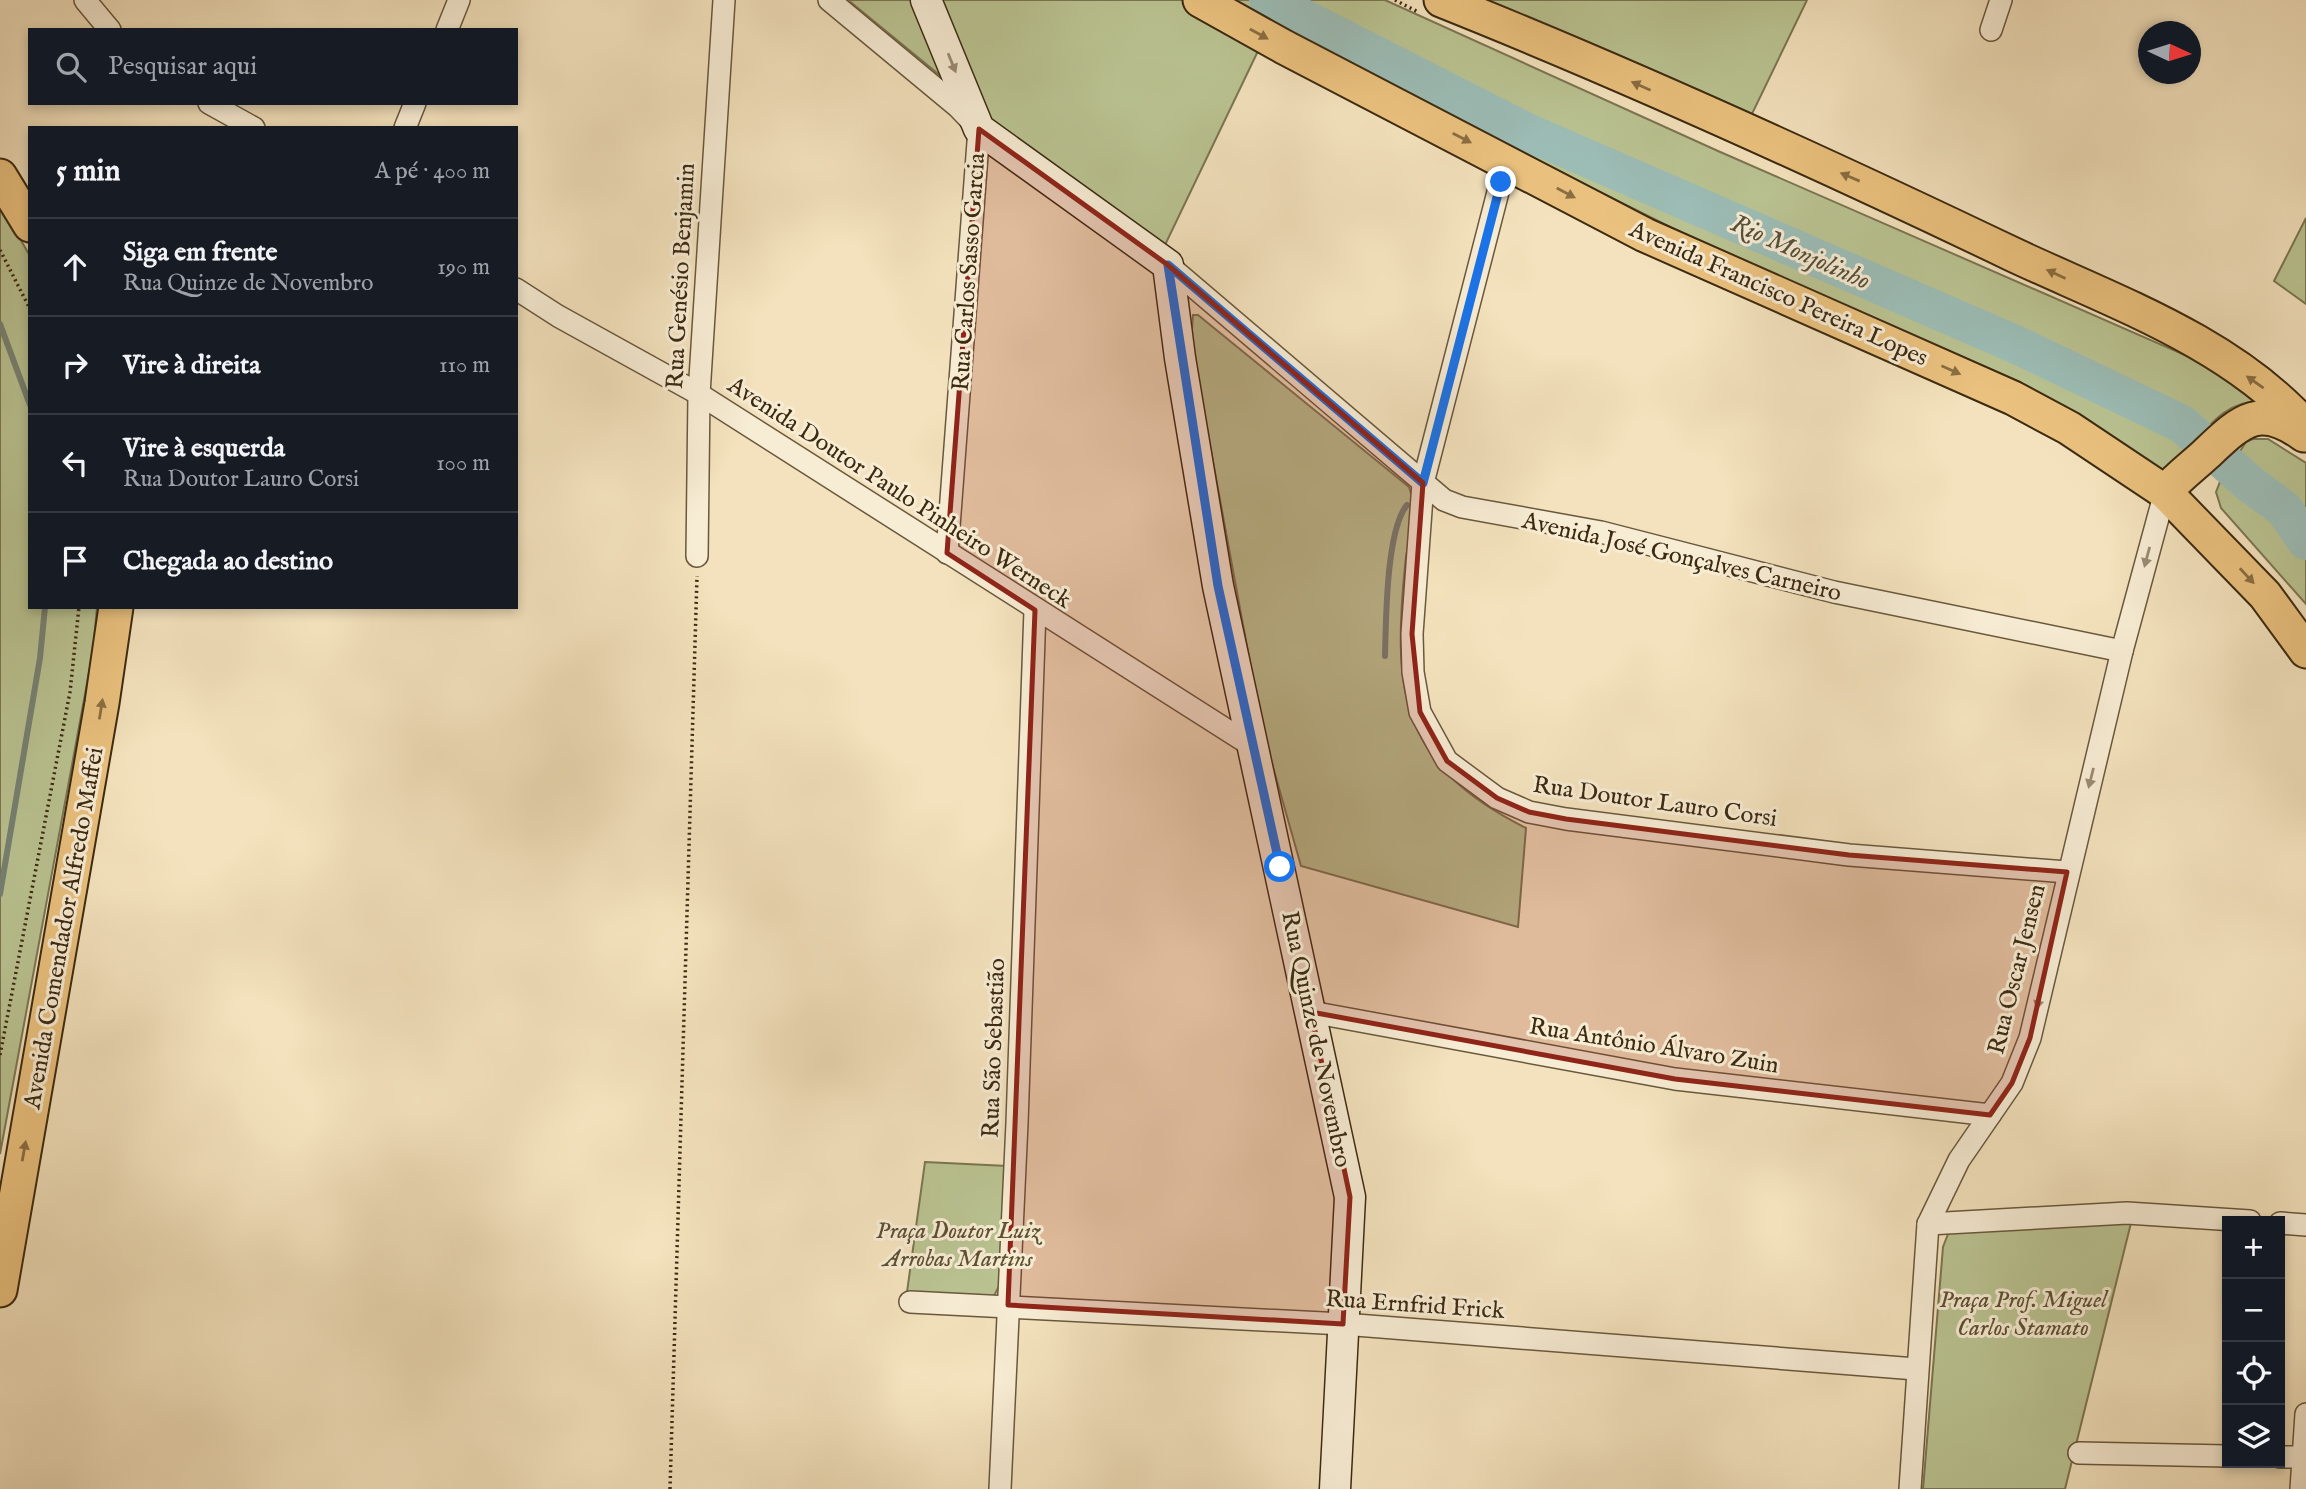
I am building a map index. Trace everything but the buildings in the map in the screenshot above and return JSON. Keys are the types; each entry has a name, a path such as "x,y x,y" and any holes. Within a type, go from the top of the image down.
{"main road":[{"name":"Rua Carlos Sasso Garcia","path":"926,0 979,129"},
{"name":"Avenida Francisco Pereira Lopes","path":"1200,0 1284,47 1644,235 2013,398 2080,434 2165,492 2201,526 2264,595 2306,651"},
{"path":"1441,0 1870,186 2169,328 2224,360 2275,396 2306,427"},
{"name":"Avenida José Gonçalves Carneiro","path":"979,129 1168,265"},
{"path":"0,176 28,222"},
{"name":"Rua Quinze de Novembro","path":"1168,265 1218,586 1350,1197 1335,1489"},
{"path":"2165,492 2240,422 2264,417 2280,420 2306,437"},
{"path":"2196,463 2201,526"},
{"name":"Avenida Comendador Alfredo Maffei","path":"0,1290 103,703 116,609"}],"street":[{"path":"85,0 108,28"},
{"path":"448,28 459,0"},
{"name":"Rua Genésio Benjamin","path":"697,556 699,394 724,0"},
{"name":"Avenida José Gonçalves Carneiro","path":"829,0 958,107 979,129"},
{"path":"1991,30 2001,0"},
{"path":"213,105 250,126"},
{"path":"406,126 414,105"},
{"name":"Rua Carlos Sasso Garcia","path":"947,553 979,129"},
{"name":"Rua Doutor Lauro Corsi","path":"1506,161 1423,483 1412,634 1413,671 1420,712 1447,761 1497,798 1529,812 1566,819 1849,855 2067,872"},
{"name":"Avenida José Gonçalves Carneiro","path":"1168,265 1444,500 1462,507 1601,531 1834,592 2122,651"},
{"name":"Avenida Doutor Paulo Pinheiro Werneck","path":"518,290 558,316 699,394 1252,746"},
{"name":"Rua Oscar Jensen","path":"1910,1489 1916,1369 1928,1224 1959,1160 2012,1083 2030,1038 2067,872 2165,492"},
{"name":"Rua São Sebastião","path":"1000,1489 1035,610"},
{"name":"Rua Antônio Álvaro Zuin","path":"1311,1012 1675,1079 1990,1115"},
{"path":"1928,1224 2127,1213 2222,1219"},
{"path":"2285,1223 2306,1225"},
{"name":"Rua Ernfrid Frick","path":"910,1302 1343,1324 1916,1369"},
{"path":"2301,1489 2306,1414"},
{"path":"2079,1453 2222,1456"},
{"path":"2285,1457 2304,1457"}],"path":[{"path":"0,250 28,305"},
{"path":"670,1489 697,556"},
{"path":"0,1055 70,692 79,609"}],"highlighted area":[{"path":"979,129 1168,265 1423,483 1412,634 1420,712 1447,761 1497,798 1529,812 1566,819 1849,855 2067,872 2030,1038 2012,1083 1990,1115 1675,1079 1311,1012 1350,1197 1343,1324 1008,1305 1035,610 947,553"}],"green space":[{"path":"848,0 917,0 942,77"},
{"path":"938,0 1183,0 1258,51 1165,245 992,123"},
{"path":"1231,0 1385,0 1718,151 2210,366 2259,401 2243,403 2229,409 2163,472 1425,105"},
{"path":"1482,0 1807,0 1751,116"},
{"path":"0,204 28,253 28,609 97,609 93,651 0,1154"},
{"path":"2306,218 2306,304 2274,281"},
{"path":"1193,315 1198,315 1409,487 1413,516 1401,612 1401,653 1405,689 1414,722 1430,752 1453,779 1485,804 1526,828 1518,927 1301,866 1262,728 1191,342"},
{"path":"2268,439 2306,463 2306,604 2221,508 2216,492 2220,482 2246,442"},
{"name":"Praça Doutor Luiz Arrobas Martins","path":"925,1162 1007,1166 999,1286 994,1296 907,1292"},
{"name":"Praça Prof. Miguel Carlos Stamato","path":"2132,1219 2065,1489 1923,1489 1943,1247 1948,1234 1964,1229"}],"waterway":[{"name":"Rio Monjolinho","path":"1268,0 1529,133 2017,345 2182,424 2250,484 2284,509 2306,541"},
{"path":"0,324 28,400"},
{"path":"1385,656 1391,555 1400,517 1407,505"},
{"path":"0,894 40,658 45,609"}],"route":[{"path":"1280,867 1218,586 1180,358 1168,265 1423,483 1501,182"}]}
